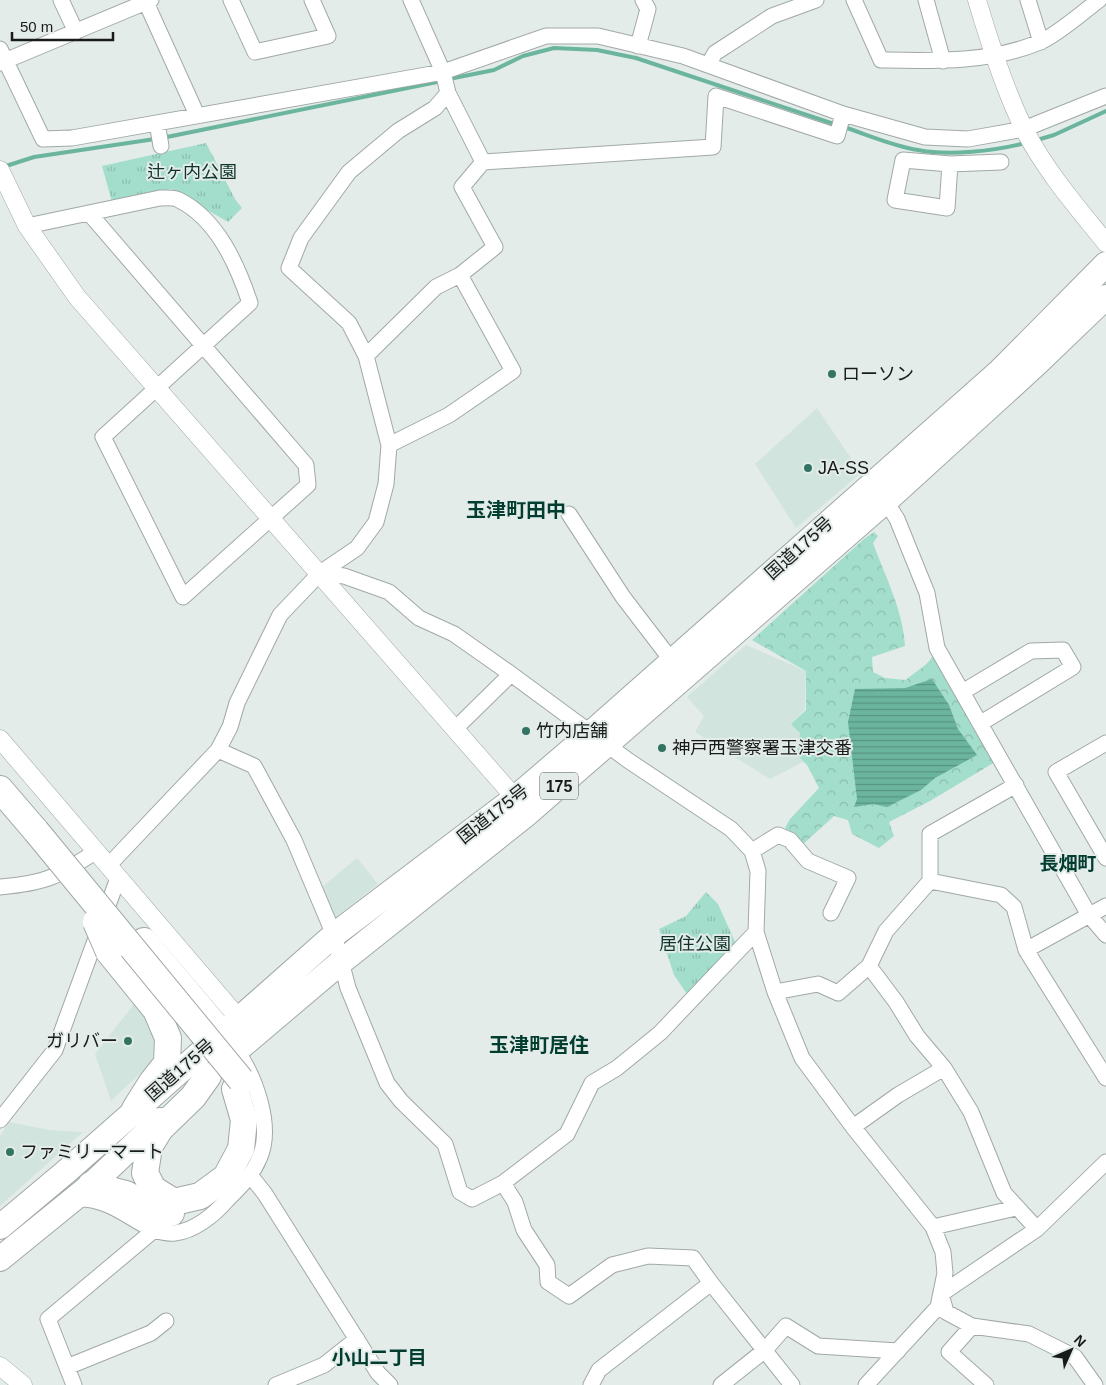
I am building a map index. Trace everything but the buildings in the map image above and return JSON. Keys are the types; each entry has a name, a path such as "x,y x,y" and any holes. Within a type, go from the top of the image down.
{"highway":[{"name":"国道175号","path":"0,1227 68,1170 135,1109 341,962 599,739 880,492 1106,264"},
{"name":"国道175号","path":"599,739 672,661 1032,368 1106,298"},
{"path":"0,789 34,840 95,910 252,1102 254,1145 243,1172 235,1185 194,1214 160,1213 126,1194 81,1192"},
{"name":"国道175号","path":"0,1259 81,1192 208,1076 238,1035 334,935 521,806"},
{"path":"0,813 34,840"},
{"path":"95,910 144,941 238,1035"},
{"path":"95,910 109,952 156,1010 168,1038 167,1063 135,1109"},
{"path":"208,1076 193,1098 160,1129 149,1147 145,1173 153,1189 174,1202 200,1196 226,1177 241,1149 244,1120 238,1085"}],"street":[{"path":"61,0 76,32"},
{"path":"231,0 255,52 328,36 312,0"},
{"path":"411,0 443,72 448,93 483,162"},
{"path":"366,356 436,287 460,275 494,247 462,187 483,162 713,147 716,96 715,53 772,16 816,0"},
{"path":"854,0 881,60 943,61 994,56 1041,42 1099,0"},
{"path":"926,0 943,61"},
{"path":"977,0 994,56 1024,129 1044,162 1106,243"},
{"path":"1028,0 1041,42"},
{"path":"197,115 147,1 76,32 2,58 43,140 72,138 443,72 546,36 598,36 683,56 843,114 908,133 968,139 1024,129 1106,96"},
{"path":"638,46 648,3"},
{"path":"0,1120 55,1050 113,872 218,750 230,727 237,703 280,615 320,573 357,548 376,522 386,484 389,445 366,356 349,323 289,268 301,238 349,172 398,131 435,108 448,93"},
{"path":"716,96 837,136 843,114"},
{"path":"157,122 161,146"},
{"path":"908,133 896,200 947,208 950,164"},
{"path":"903,160 950,164 1001,162"},
{"path":"0,170 27,226 77,297 320,573 521,806"},
{"path":"27,226 88,213 160,198 177,199 208,220 239,271 250,303 201,346 158,388 103,437 183,597 308,485 306,465 201,346 88,213"},
{"path":"389,445 449,415 513,371 460,275"},
{"path":"880,492 897,519 927,593 938,648 1089,915 1106,935"},
{"path":"569,514 623,597 672,661"},
{"path":"320,573 344,576 389,592 419,618 454,634 599,739 731,830 752,851 758,871 756,932 775,992 802,1058 853,1128 932,1227 942,1252 945,1273 938,1307 866,1385"},
{"path":"964,692 1031,651 1063,650 1073,668 981,723"},
{"path":"455,729 511,674"},
{"path":"0,739 113,872 238,1035 263,1108 264,1130 260,1157 250,1175 222,1206 194,1227 175,1233 153,1230 122,1210 81,1192"},
{"path":"1106,743 1056,772 1106,858"},
{"path":"218,750 254,766 294,840 334,935 348,988 387,1083 401,1101 445,1144 460,1192 472,1199 503,1183 568,1134 592,1083 617,1068 660,1033 756,932"},
{"path":"775,992 818,984 838,993 869,966 886,931 930,881 930,834 1016,785"},
{"path":"752,851 778,835 790,840 808,861 848,878 831,913"},
{"path":"0,888 34,884 60,875 95,852"},
{"path":"930,881 1001,895 1014,907 1026,950 1106,1078"},
{"path":"1026,950 1106,906"},
{"path":"869,966 896,1002 917,1036 944,1068 971,1112 1004,1193 1037,1230"},
{"path":"853,1128 898,1095 944,1068"},
{"path":"942,1294 1037,1230 1106,1162"},
{"path":"250,1175 265,1194 378,1373 390,1385"},
{"path":"503,1183 515,1202 524,1230 547,1265 548,1282 568,1296 612,1265 648,1256 693,1258 792,1385"},
{"path":"932,1227 1016,1208"},
{"path":"74,1385 48,1319 153,1230"},
{"path":"591,1385 599,1370 711,1283"},
{"path":"942,1294 946,1312 972,1326 1029,1334 1075,1357 1095,1385"},
{"path":"66,1367 151,1333 166,1321"},
{"path":"721,1385 765,1350 786,1326 818,1346 898,1351"},
{"path":"972,1326 949,1352 986,1385"},
{"path":"276,1385 324,1365 357,1340"},
{"path":"0,1366 23,1385"}],"shaded area":[{"name":"JA-SS","path":"817,408 861,473 796,528 755,464"},
{"path":"746,645 806,671 805,709 791,724 800,733 797,755 803,762 770,779 695,732 704,716 687,697"},
{"path":"932,679 949,705 958,729 977,755 935,778 921,790 887,807 873,804 854,807 857,799 848,722 855,689 905,688"},
{"path":"357,858 378,884 332,920 321,888"},
{"path":"134,1004 148,1022 155,1038 156,1050 150,1064 111,1101 95,1054"},
{"path":"9,1122 50,1130 83,1132 0,1206 0,1136"}],"green space":[{"name":"辻ヶ内公園","path":"206,143 235,199 242,208 228,222 171,189 112,202 102,166"},
{"path":"874,532 878,536 873,543 893,593 901,619 905,646 872,657 873,672 885,678 906,680 926,664 934,653 995,762 930,801 889,822 894,836 879,848 852,834 848,820 834,816 801,846 785,828 790,819 819,788 807,765 797,755 800,733 791,724 806,710 806,671 752,640"},
{"name":"居住公園","path":"706,892 718,904 736,944 687,994 674,975 659,929 686,916"}],"waterway":[{"path":"449,79 494,70 523,56 554,48 597,50 636,58 837,125"},
{"path":"162,138 442,81"},
{"path":"1037,140 1054,135 1106,111"},
{"path":"844,127 899,146 930,152 972,152 1025,143"},
{"path":"3,167 34,157 155,139"}],"place":[{"name":"ローソン","path":"832,374"},
{"name":"JA-SS","path":"808,468"},
{"name":"竹内店舗","path":"526,731"},
{"name":"神戸西警察署玉津交番","path":"662,748"},
{"name":"ガリバー","path":"128,1041"},
{"name":"ファミリーマート","path":"10,1152"}],"district":[{"name":"玉津町田中","path":"516,510"},
{"name":"長畑町","path":"1068,863"},
{"name":"玉津町居住","path":"539,1045"},
{"name":"小山二丁目","path":"379,1357"}]}
